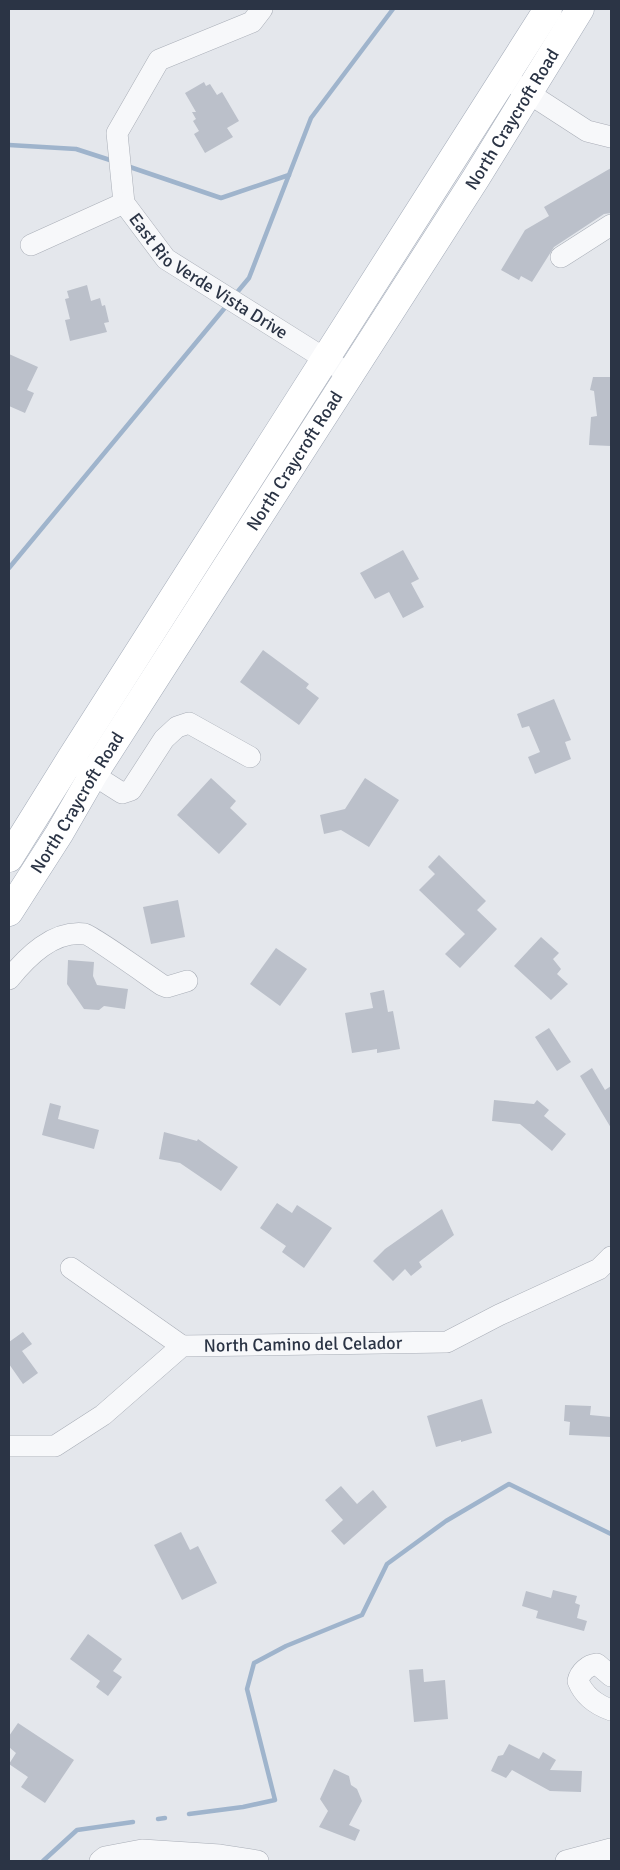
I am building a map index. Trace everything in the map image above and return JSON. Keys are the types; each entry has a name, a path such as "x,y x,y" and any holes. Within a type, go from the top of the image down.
{"main road":[{"name":"North Craycroft Road","path":"9,858 548,9"},
{"name":"North Craycroft Road","path":"9,912 59,834 93,775 350,374 580,9"}],"street":[{"name":"East Rio Verde Vista Drive","path":"262,9 252,22 159,60 117,133 124,203 166,259 350,374"},
{"path":"505,78 587,131 611,137"},
{"path":"31,245 124,203"},
{"path":"561,257 611,225"},
{"path":"70,760 122,793 131,790 164,739 177,727 188,723 250,757"},
{"path":"9,979 28,956 64,934 87,934 162,985 168,986 187,981"},
{"name":"North Camino del Celador","path":"9,1446 55,1446 103,1415 182,1346 447,1342 499,1315 600,1268 611,1258"},
{"path":"71,1268 182,1346"},
{"path":"611,1676 602,1667 592,1664 582,1673 578,1681 582,1691 587,1696 611,1710"},
{"path":"566,1861 611,1849"},
{"path":"100,1861 105,1857 142,1850 220,1855 258,1861"}],"building":[{"path":"204,82 206,86 210,84 217,95 222,92 239,121 227,128 233,137 205,153 194,134 199,131 193,121 196,119 192,112 196,112 185,93"},
{"path":"611,168 611,213 604,214 554,247 532,282 521,276 519,280 501,270 525,230 549,216 544,207"},
{"path":"87,285 91,301 100,298 102,306 105,305 109,322 104,323 107,332 70,341 65,320 70,319 65,299 69,298 67,291"},
{"path":"9,354 38,367 27,390 34,393 25,413 9,406"},
{"path":"593,377 611,377 611,446 589,445 591,417 597,416 594,391 590,390"},
{"path":"403,550 419,579 411,583 424,607 403,618 389,592 375,599 360,573"},
{"path":"263,650 309,684 306,688 319,698 299,725 240,682"},
{"path":"554,699 571,740 565,742 571,759 535,774 528,757 540,752 529,726 522,728 517,714"},
{"path":"211,778 236,801 230,808 247,824 219,854 177,815"},
{"path":"365,778 399,800 369,847 341,830 324,834 320,815 345,809"},
{"path":"439,855 486,901 477,910 497,929 460,968 445,954 465,934 419,890 435,874 428,867"},
{"path":"178,900 185,937 151,944 143,907"},
{"path":"541,937 559,953 553,959 561,969 557,974 568,984 551,1000 514,966"},
{"path":"276,948 307,969 280,1006 250,984"},
{"path":"68,960 94,962 93,976 97,985 128,989 125,1009 104,1006 99,1010 84,1009 67,984"},
{"path":"384,990 388,1012 393,1011 400,1049 377,1053 377,1049 352,1053 345,1013 373,1008 370,993"},
{"path":"549,1028 571,1062 557,1071 535,1037"},
{"path":"592,1068 605,1090 611,1086 611,1128 580,1076"},
{"path":"494,1100 534,1104 537,1100 549,1110 544,1116 566,1134 552,1151 520,1124 492,1121"},
{"path":"50,1103 61,1106 58,1119 99,1130 94,1149 42,1135"},
{"path":"164,1132 197,1141 198,1139 238,1167 221,1191 180,1163 159,1159"},
{"path":"277,1203 292,1213 297,1205 332,1228 304,1268 282,1252 286,1246 260,1228"},
{"path":"442,1209 454,1235 419,1262 422,1267 411,1276 405,1269 393,1281 373,1261 385,1249"},
{"path":"23,1332 32,1344 22,1351 38,1373 23,1384 9,1364 9,1342"},
{"path":"482,1399 492,1433 436,1447 427,1416"},
{"path":"565,1405 591,1406 590,1415 611,1417 611,1437 569,1435 570,1422 564,1421"},
{"path":"341,1486 357,1504 373,1490 387,1507 344,1545 331,1531 343,1520 325,1500"},
{"path":"181,1532 190,1550 198,1546 217,1583 182,1600 154,1545"},
{"path":"553,1590 577,1596 575,1603 580,1605 577,1618 587,1621 584,1631 536,1618 538,1611 522,1606 526,1591 551,1598"},
{"path":"88,1634 122,1659 113,1671 122,1677 108,1696 96,1687 100,1681 70,1659"},
{"path":"423,1669 424,1682 445,1680 448,1719 414,1722 409,1670"},
{"path":"18,1723 74,1760 45,1803 21,1787 28,1777 9,1764 16,1753 9,1747 9,1736"},
{"path":"509,1744 539,1759 543,1752 556,1760 550,1770 582,1771 581,1792 550,1791 512,1770 506,1778 491,1771 498,1756 503,1755"},
{"path":"334,1769 349,1776 351,1785 357,1789 362,1801 349,1825 360,1830 355,1841 319,1827 328,1811 320,1799"}],"waterway":[{"path":"234,296 249,278 311,118 393,9"},
{"path":"9,145 76,149 113,161"},
{"path":"127,166 221,198 289,175"},
{"path":"9,568 228,304"},
{"path":"189,1814 243,1807 275,1800 247,1689 254,1663 286,1646 362,1615 387,1564 446,1521 509,1484 611,1534"},
{"path":"158,1819 165,1818"},
{"path":"43,1861 77,1830 133,1822"}]}
